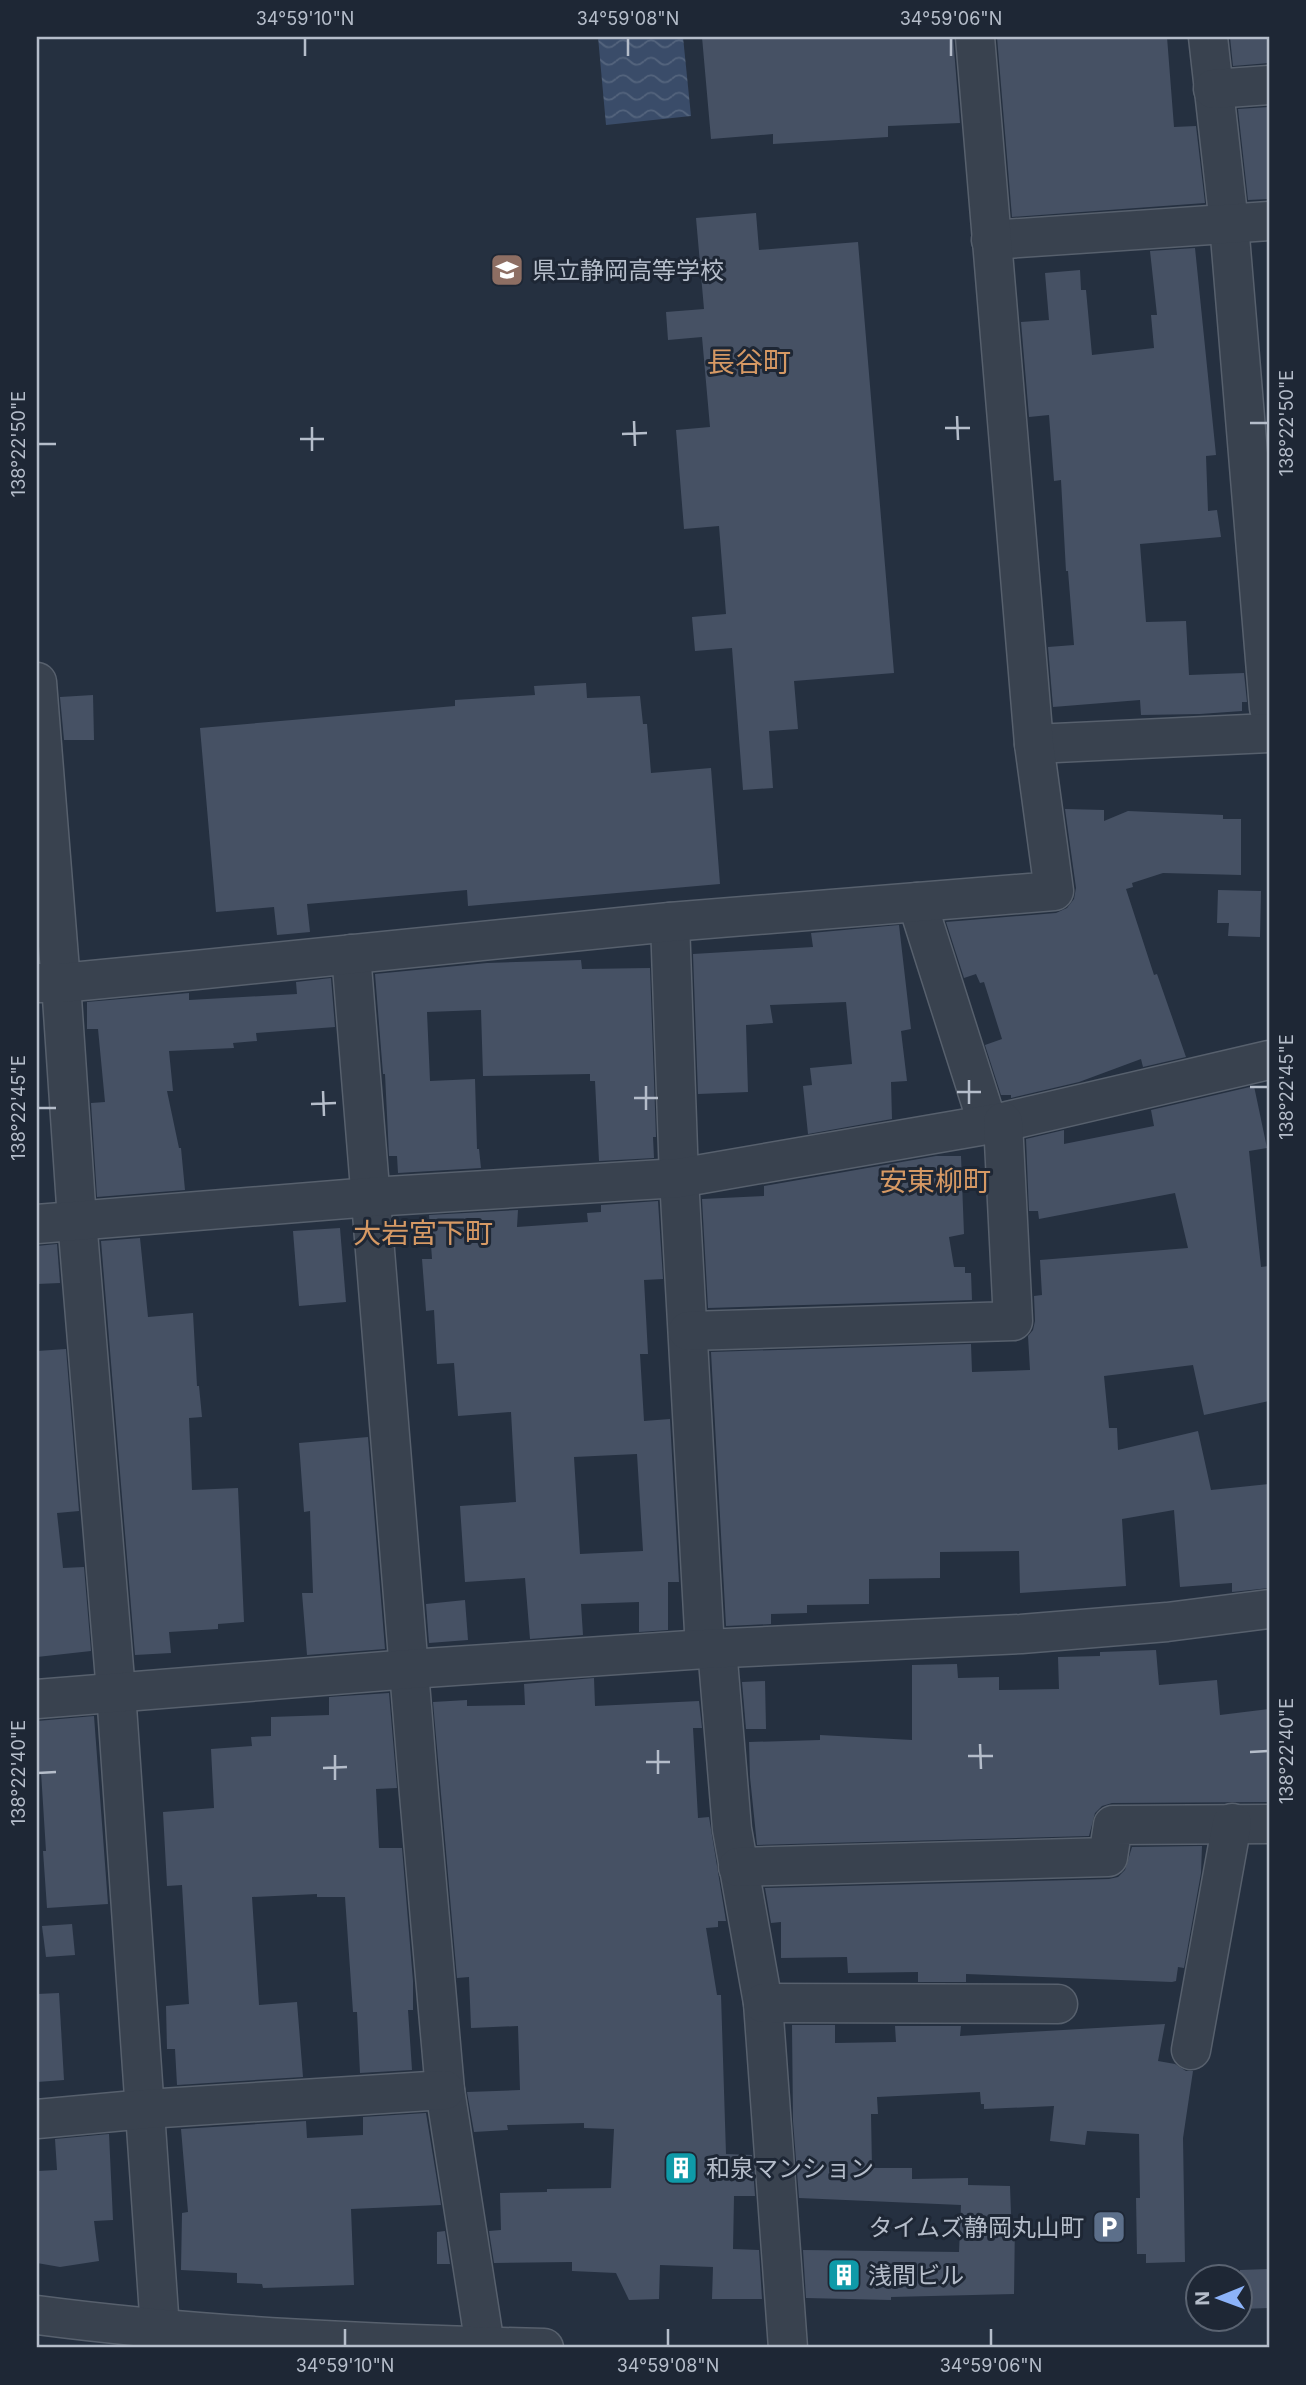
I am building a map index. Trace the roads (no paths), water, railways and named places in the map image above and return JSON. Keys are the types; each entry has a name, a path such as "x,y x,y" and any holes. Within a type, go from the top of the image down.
{"street":[{"path":"49,983 670,922 1054,891 1034,744 975,37"},
{"path":"1208,37 1229,223 1269,708"},
{"path":"1213,89 1269,85"},
{"path":"991,240 1269,221"},
{"path":"37,682 49,983 77,1220 116,1692 160,2329"},
{"path":"1034,744 1269,733"},
{"path":"688,1331 1013,1321 995,1124 917,902"},
{"path":"670,922 679,1178 711,1648 732,1829 764,2003 788,2348"},
{"path":"351,954 445,2090 485,2347"},
{"path":"37,1224 371,1197 679,1178 995,1124 1269,1060"},
{"path":"37,1699 711,1648 1021,1634 1167,1622 1269,1609"},
{"path":"1191,2050 1232,1823"},
{"path":"738,1867 1108,1857 1113,1825 1269,1824"},
{"path":"764,2003 1058,2004"},
{"path":"37,2119 146,2109 445,2090"},
{"path":"37,2315 109,2336 160,2329 367,2343 544,2348"}],"water":[{"path":"598,37 683,37 691,116 606,125"}],"place":[{"name":"県立静岡高等学校","path":"507,270"},
{"name":"和泉マンション","path":"681,2168"},
{"name":"タイムズ静岡丸山町","path":"1109,2227"},
{"name":"浅間ビル","path":"844,2275"}],"district":[{"name":"長谷町","path":"749,362"},
{"name":"安東柳町","path":"935,1181"},
{"name":"大岩宮下町","path":"423,1233"}]}
